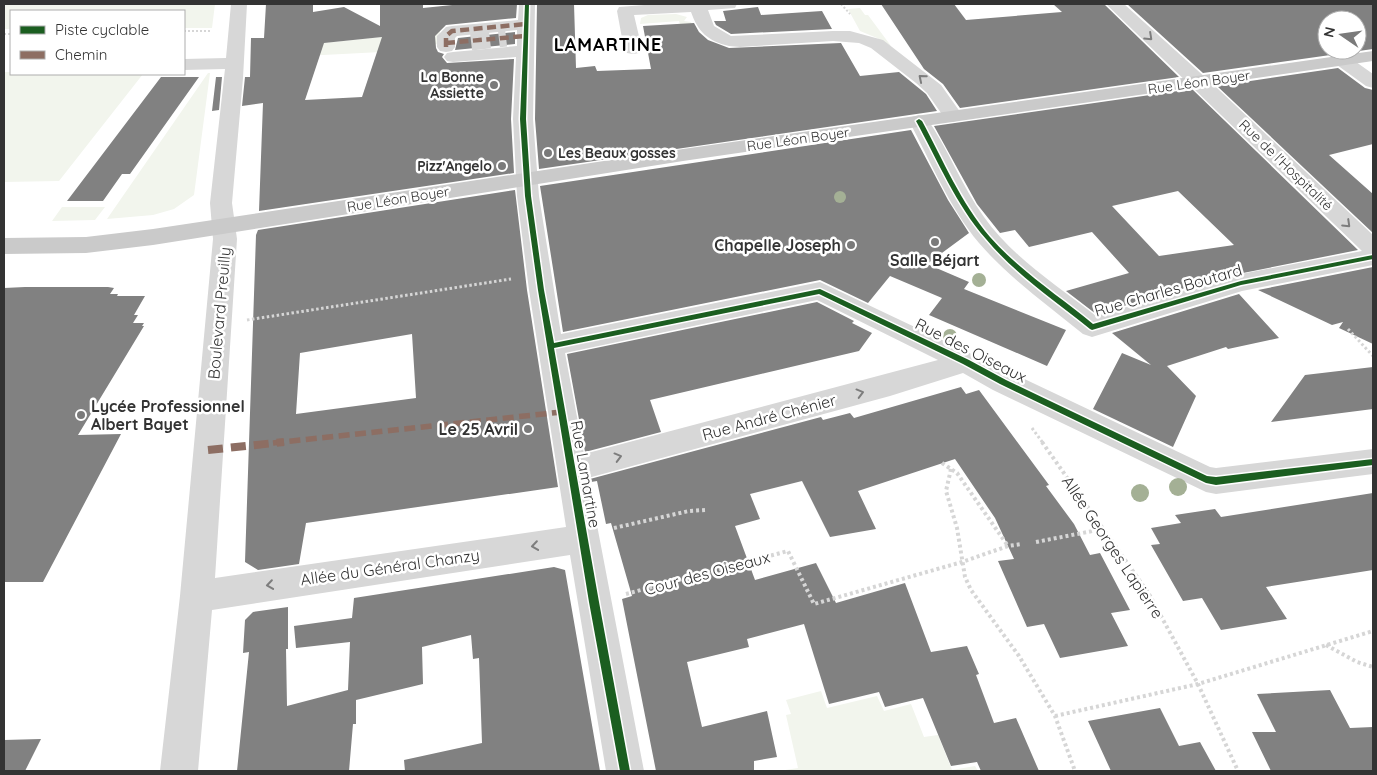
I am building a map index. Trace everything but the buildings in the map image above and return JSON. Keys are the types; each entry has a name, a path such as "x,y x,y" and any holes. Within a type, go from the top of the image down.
{"main road":[{"name":"Rue Léon Boyer","path":"4,246 86,245 177,234 224,225 683,155 1343,60"}],"street":[{"name":"Boulevard Preuilly","path":"179,771 197,596 225,240 222,203 223,176 239,4"},
{"name":"Rue Lamartine","path":"526,4 524,120 528,196 538,275 582,537 625,771"},
{"path":"633,49 625,11 652,6 729,4"},
{"name":"Rue de l'Hospitalité","path":"1114,4 1373,248"},
{"path":"698,6 706,29 715,37 729,41 850,36 877,44 934,89 952,116"},
{"path":"448,49 446,36 452,31 525,37"},
{"path":"506,37 525,37"},
{"path":"448,49 525,37"},
{"path":"448,49 471,41"},
{"path":"1343,60 1373,82"},
{"path":"185,64 235,63"},
{"name":"Rue Charles Boutard","path":"919,121 969,212 988,238 1012,261 1092,327 1241,283 1373,257"},
{"name":"Rue des Oiseaux","path":"551,346 820,291 1003,382 1211,480 1216,481 1373,462"},
{"name":"Rue André Chénier","path":"571,470 890,385 966,362"},
{"name":"Allée du Général Chanzy","path":"197,596 582,537"}],"path":[{"path":"217,325 538,275"},
{"path":"1348,329 1373,356"},
{"path":"942,463 957,473 1008,546"},
{"path":"951,469 946,491 957,528 965,577 971,590 1020,656 1056,716 1075,771"},
{"path":"582,537 689,511 705,510"},
{"path":"1036,542 1104,529"},
{"path":"962,562 1008,546 1022,544"},
{"path":"1056,716 1198,684 1373,631"},
{"path":"1326,645 1357,662 1373,667"}],"shaded area":[{"path":"4,4 215,4 212,28 185,28 185,10 10,10 10,29 4,29"},
{"path":"860,8 865,15 868,15 891,46 860,31 848,9"},
{"path":"676,14 687,17 684,21 691,22 694,31 686,45 679,21 640,24 641,18 648,15"},
{"path":"440,31 440,43 419,50 266,58 265,49"},
{"path":"4,72 10,72 10,75 142,75 59,181 4,182"},
{"path":"208,73 210,73 194,195 174,209 153,215 107,219"},
{"path":"62,207 105,207 95,220 52,221"},
{"path":"821,691 827,708 877,696 884,711 911,704 924,737 938,735 952,770 975,766 978,771 779,771 798,768 786,715 791,714 786,700"}],"tunnel":[{"path":"471,41 506,37"}],"marked path":[{"path":"446,47 446,36 452,31 526,24"},
{"path":"446,43 525,36"},
{"path":"208,450 562,412"}],"cycle path":[{"path":"527,4 523,119 528,196 541,290 625,771"},
{"path":"919,121 959,195 987,237 1023,272 1092,327 1241,283 1373,257"},
{"path":"551,346 820,291 1003,382 1206,479 1216,481 1373,462"}],"place":[{"name":"La Bonne Assiette","path":"494,85"},
{"name":"Les Beaux gosses","path":"548,153"},
{"name":"Pizz'Angelo","path":"502,166"},
{"name":"Salle Béjart","path":"935,242"},
{"name":"Chapelle Joseph","path":"851,245"},
{"name":"Lycée Professionnel Albert Bayet","path":"81,415"},
{"name":"Le 25 Avril","path":"528,429"}],"district":[{"name":"LAMARTINE","path":"608,44"}]}
